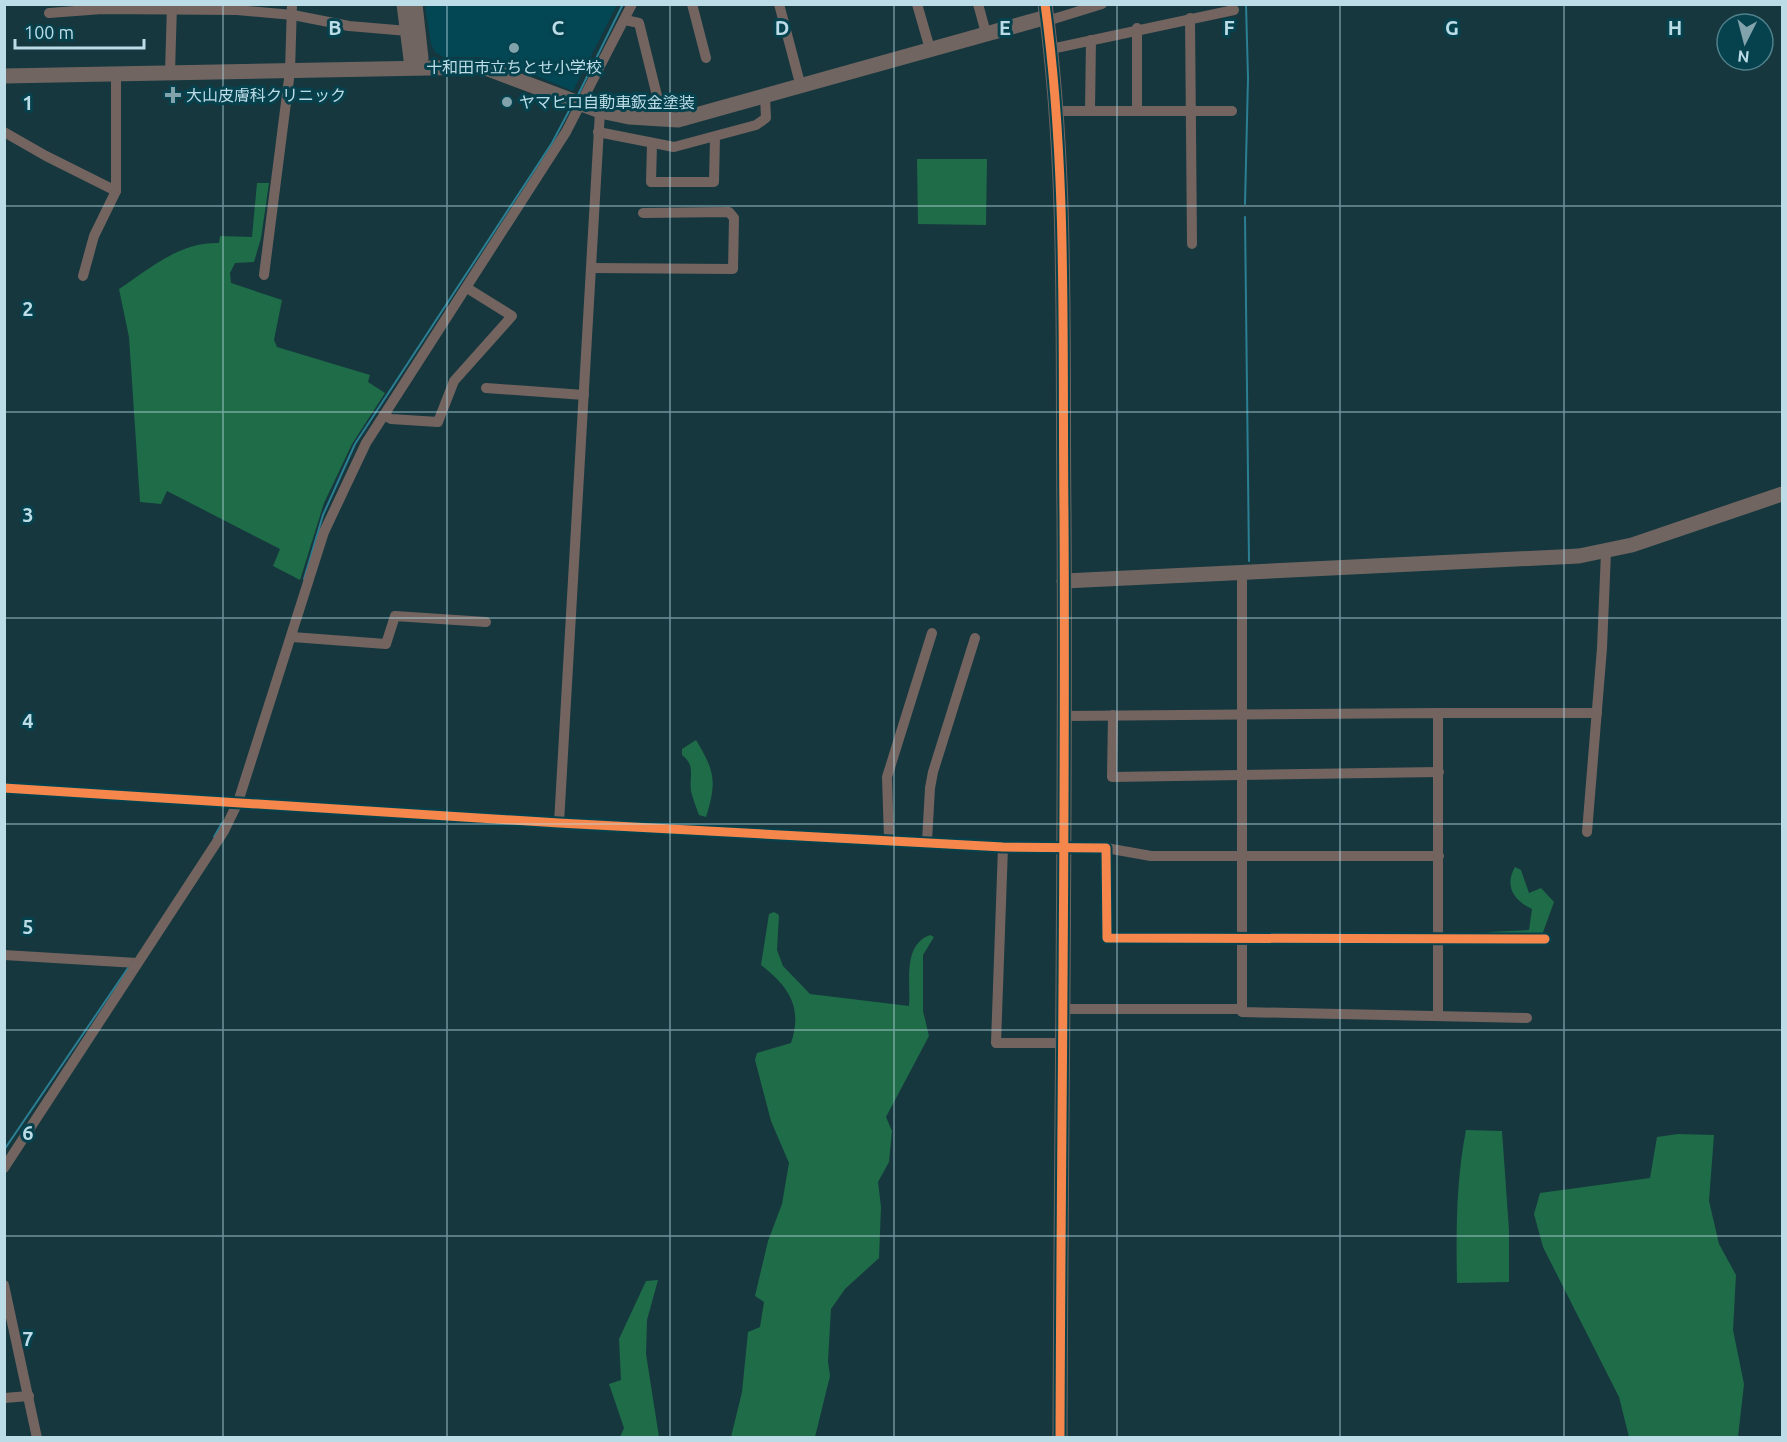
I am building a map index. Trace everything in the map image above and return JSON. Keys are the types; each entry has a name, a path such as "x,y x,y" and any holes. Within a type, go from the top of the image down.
{"street":[{"path":"404,4 408,32 418,67"},
{"path":"415,4 418,67"},
{"path":"4,1168 224,831 238,802 335,506 366,443 582,105 632,4"},
{"path":"692,4 706,58"},
{"path":"779,4 801,87"},
{"path":"917,4 930,50"},
{"path":"978,4 986,33"},
{"path":"4,76 483,67 600,111 663,120 695,117 930,50 1046,14 1102,4"},
{"path":"49,13 102,7 292,10 349,26 408,32"},
{"path":"170,72 172,7"},
{"path":"264,275 290,71 292,10"},
{"path":"1051,49 1137,28 1234,10"},
{"path":"1046,14 1058,111 1064,581 1060,1437"},
{"path":"1190,18 1192,244"},
{"path":"625,20 639,23 663,120"},
{"path":"1137,28 1137,111"},
{"path":"1090,111 1091,39"},
{"path":"83,276 94,236 116,191 116,74"},
{"path":"598,132 674,147 756,125 766,118 765,96"},
{"path":"559,823 600,111"},
{"path":"1058,111 1232,111"},
{"path":"4,132 116,191"},
{"path":"652,144 651,182 714,182 715,137"},
{"path":"592,268 733,269 734,218 729,212 643,213"},
{"path":"384,415 391,419 438,423 454,381 512,316 467,288"},
{"path":"486,388 584,394"},
{"path":"1064,581 1580,556 1606,552 1782,494"},
{"path":"1587,832 1597,713 1606,552"},
{"path":"1242,573 1244,715 1242,1009"},
{"path":"292,637 386,644 395,616 486,622"},
{"path":"889,839 887,777 932,633"},
{"path":"927,841 931,780 975,639"},
{"path":"1064,716 1597,713"},
{"path":"1438,714 1438,1016"},
{"path":"1113,715 1112,777 1439,772"},
{"path":"4,788 559,823 927,841 1003,847 1106,848 1151,856 1439,856"},
{"path":"1003,847 996,1043 1062,1043"},
{"path":"1106,848 1107,938 1439,936 1545,939"},
{"path":"4,955 137,963"},
{"path":"1062,1009 1242,1009 1242,1012 1527,1018"},
{"path":"4,1285 37,1437"},
{"path":"4,1398 29,1396"}],"shaded area":[{"name":"十和田市立ちとせ小学校","path":"425,4 617,5 573,91 497,60 481,57 443,57 435,52 431,44"}],"green space":[{"path":"917,159 987,159 986,225 918,224"},
{"path":"257,183 269,183 261,238 254,262 235,263 230,273 231,283 282,300 274,340 277,347 370,375 368,382 385,393 352,444 324,503 300,580 273,566 280,549 167,491 161,504 140,502 129,337 119,289 178,252 191,247 219,243 220,236 252,237"},
{"path":"696,740 707,760 712,777 712,795 706,817 699,815 691,791 689,763 682,755 682,749"},
{"path":"1515,867 1521,870 1529,893 1541,888 1554,902 1542,935 1489,935 1489,932 1529,930 1532,909 1520,902 1511,887 1510,880"},
{"path":"774,912 779,915 777,950 783,966 810,994 909,1006 910,966 915,947 930,935 934,937 923,955 923,1011 929,1036 886,1117 892,1131 889,1162 878,1182 881,1207 879,1258 845,1289 831,1309 828,1361 830,1376 815,1437 731,1437 742,1392 748,1332 760,1327 764,1302 755,1296 768,1241 782,1204 789,1163 771,1121 755,1060 757,1053 791,1043 794,1030 794,1008 791,999 779,981 761,965 769,914"},
{"path":"1466,1130 1502,1131 1509,1230 1509,1282 1457,1283 1457,1206"},
{"path":"1678,1134 1714,1135 1709,1201 1719,1244 1736,1275 1733,1330 1744,1384 1738,1437 1629,1437 1619,1397 1543,1247 1534,1214 1540,1193 1650,1178 1657,1137"},
{"path":"658,1280 647,1320 646,1354 659,1437 620,1437 624,1428 609,1384 621,1380 619,1339 646,1281"}],"waterway":[{"path":"578,95 623,4"},
{"path":"1245,204 1248,78 1246,4"},
{"path":"304,579 323,515 355,444 552,143 570,109"},
{"path":"1245,217 1249,561"},
{"path":"214,837 222,823"},
{"path":"4,1150 128,968"}],"cycle path":[{"path":"1045,4 1061,195 1063,323 1064,746 1060,1438"},
{"path":"4,788 559,823 1003,847 1106,848 1107,938 1545,939"}],"place":[{"name":"十和田市立ちとせ小学校","path":"514,48"},
{"name":"大山皮膚科クリニック","path":"173,95"},
{"name":"ヤマヒロ自動車鈑金塗装","path":"507,102"}]}
